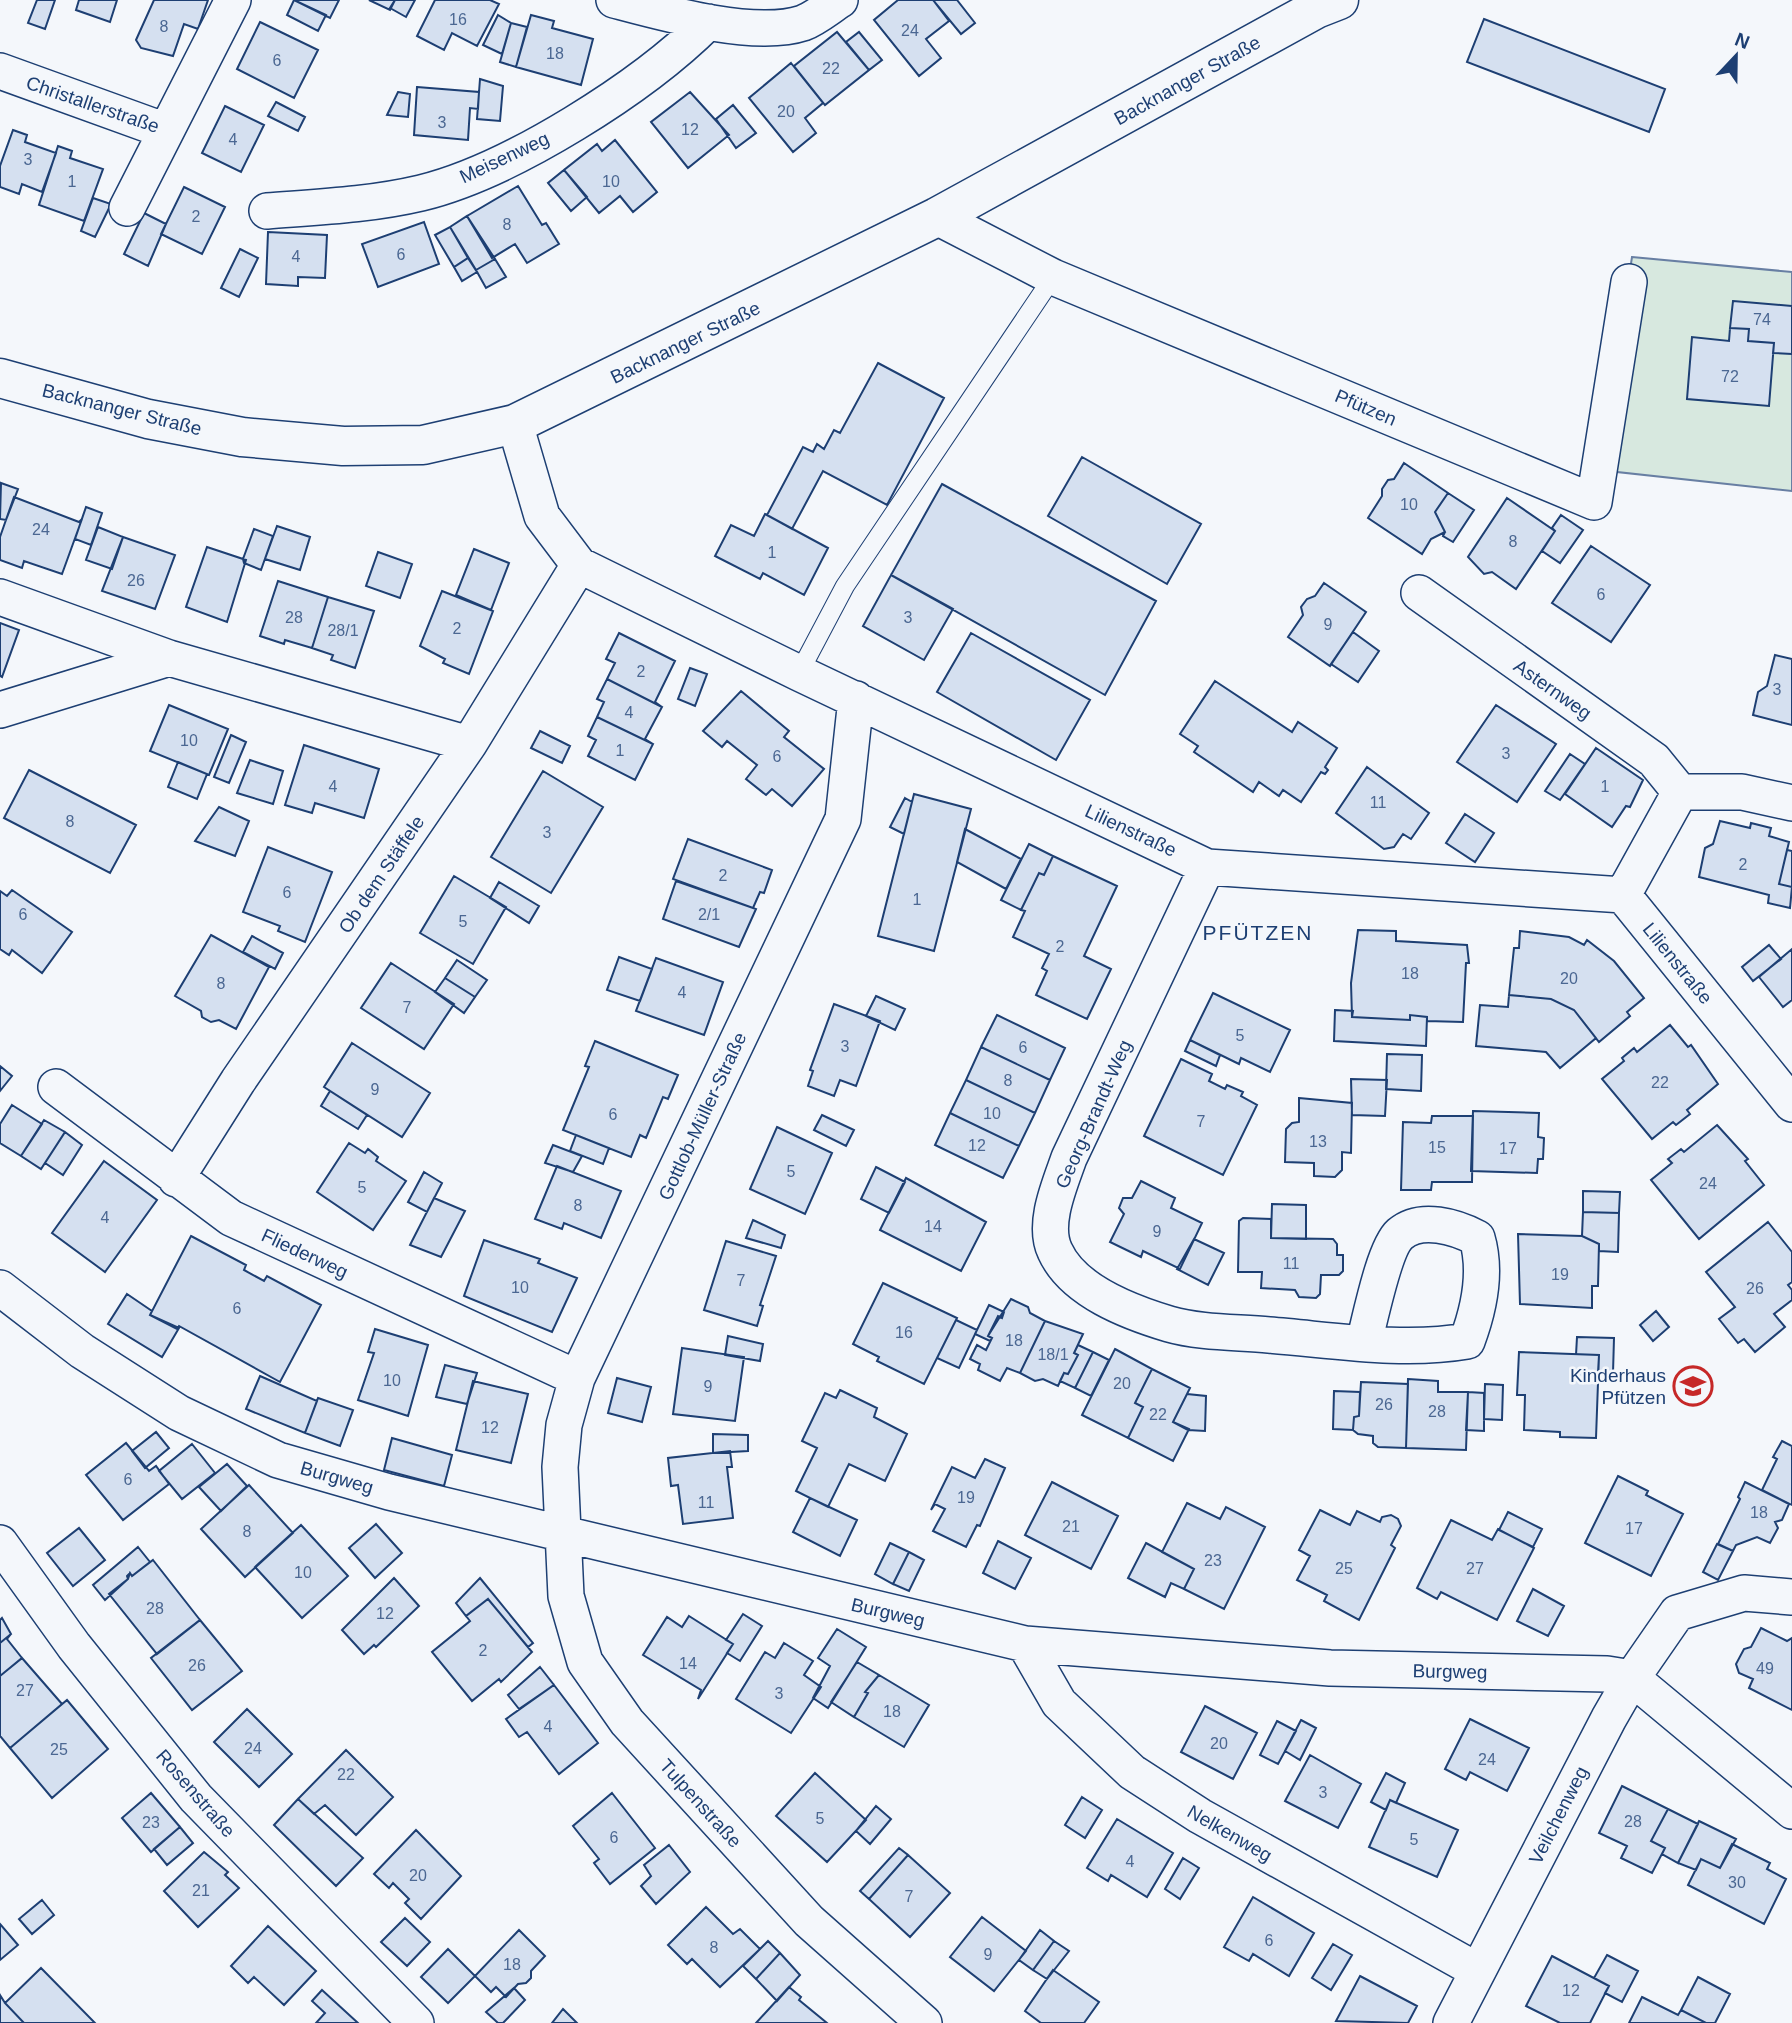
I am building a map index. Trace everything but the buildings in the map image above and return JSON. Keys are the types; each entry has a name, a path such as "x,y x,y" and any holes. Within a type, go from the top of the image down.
{"street":[{"name":"Christallerstraße","path":"0,71 166,131 233,0"},
{"path":"614,0 708,22 757,27 803,23 841,0"},
{"name":"Backnanger Straße","path":"0,378 148,419 243,438 343,446 423,445 516,424 937,217 1327,5"},
{"name":"Meisenweg","path":"267,211 368,204 424,192 485,169 553,134 633,86 677,53 708,22"},
{"path":"127,208 166,131"},
{"name":"Pfützen","path":"937,217 1054,277 1594,502 1629,282"},
{"name":"Lilienstraße","path":"516,424 542,516 579,565 1207,867 1623,895 1792,1104"},
{"name":"Ob dem Stäffele","path":"176,1179 238,1081 469,744 579,565"},
{"name":"Asternweg","path":"1419,593 1654,760 1680,792"},
{"path":"0,597 170,658 469,744"},
{"path":"0,710 170,658"},
{"name":"Gottlob-Müller-Straße","path":"564,1534 561,1457 564,1425 577,1378 843,819 856,699"},
{"path":"1623,895 1680,792 1742,792 1792,803"},
{"name":"Georg-Brandt-Weg","path":"1207,867 1069,1158 1057,1194 1052,1226 1053,1249 1067,1273 1089,1288 1117,1304 1170,1325 1364,1342"},
{"name":"Fliederweg","path":"57,1087 231,1218 577,1378"},
{"name":"Burgweg","path":"0,1288 82,1352 178,1413 278,1460 389,1492 564,1534 1025,1644 1330,1668 1607,1674 1632,1678"},
{"name":"Tulpenstraße","path":"564,1534 566,1596 585,1662 627,1722 809,1921 924,2023"},
{"name":"Rosenstraße","path":"0,1543 74,1646 196,1798 416,2023"},
{"name":"Veilchenweg","path":"1451,2023 1632,1678 1677,1613 1744,1593 1792,1597"},
{"name":"Nelkenweg","path":"1025,1644 1059,1703 1132,1772 1200,1816 1478,1972"},
{"path":"1632,1678 1792,1811"}],"lane":[{"path":"799,673 845,586 1054,277"}],"shaded area":[{"path":"1632,257 1792,272 1792,491 1599,470"}],"place":[{"name":"Kinderhaus Pfützen","path":"1693,1386"}],"district":[{"name":"PFÜTZEN","path":"1258,933"}]}
